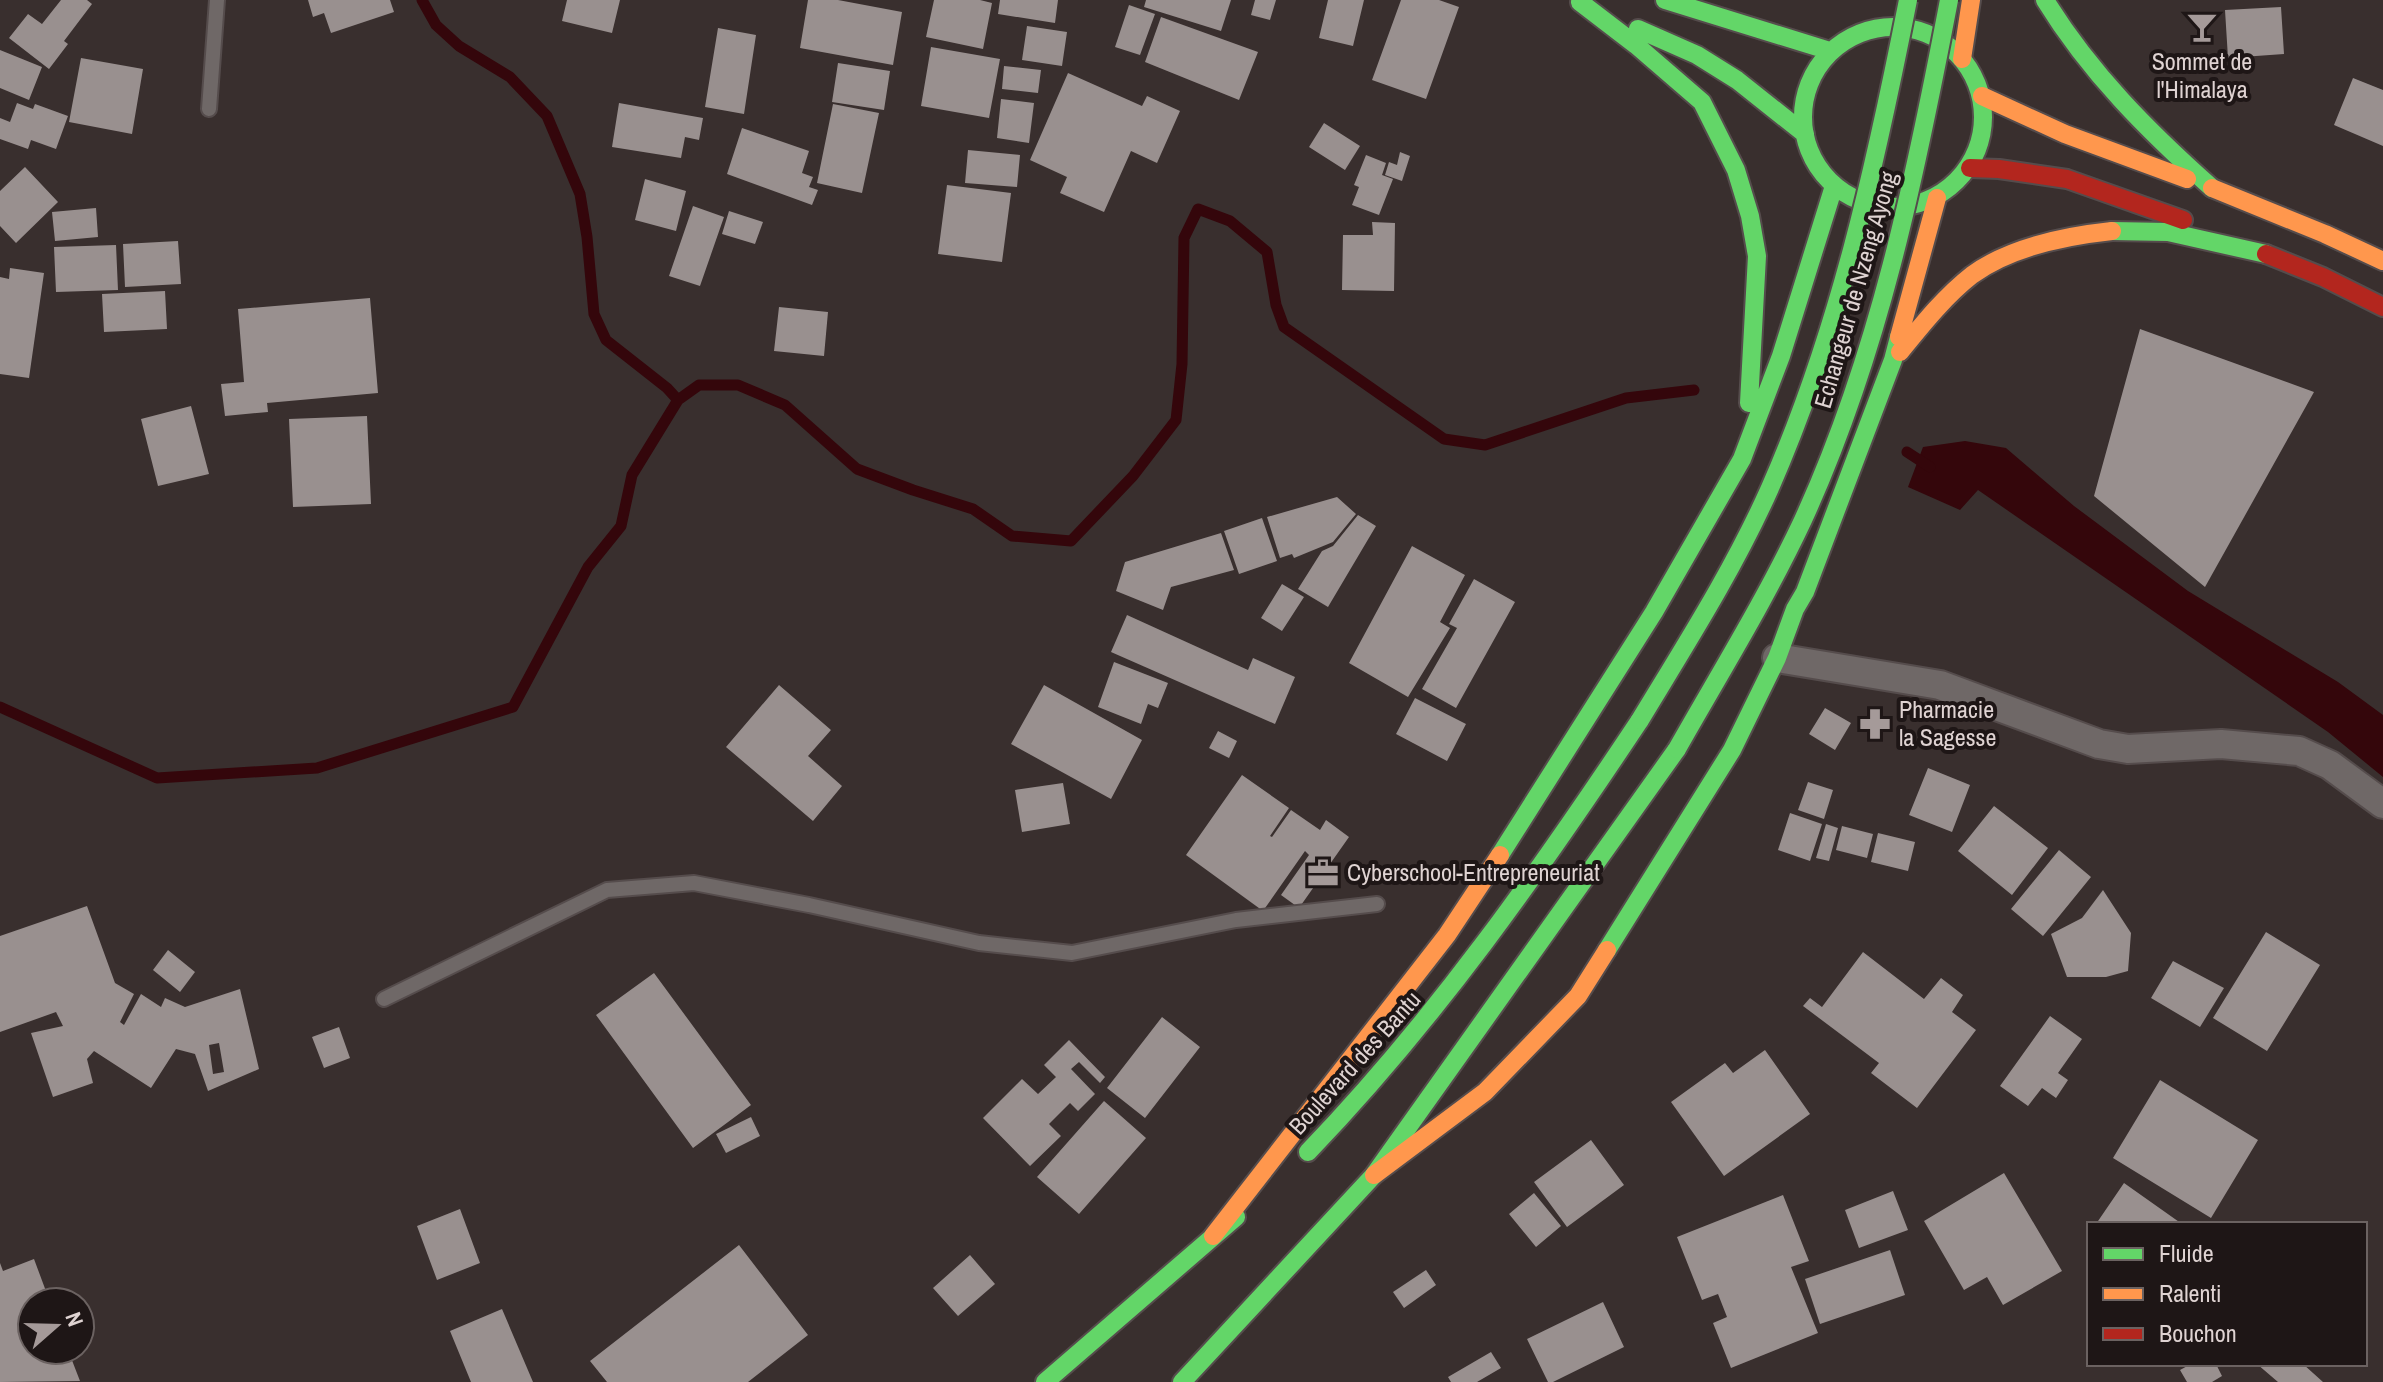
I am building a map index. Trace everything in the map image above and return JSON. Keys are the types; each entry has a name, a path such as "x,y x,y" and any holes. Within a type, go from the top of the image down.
{"main road":[{"path":"1665,0 1830,51"},
{"name":"Echangeur de Nzeng Ayong","path":"1640,720 1703,617 1750,531 1812,379 1844,282 1875,166 1908,0"},
{"name":"Echangeur de Nzeng Ayong","path":"1374,1175 1677,749 1772,584 1804,517 1851,400 1870,343 1916,172 1949,0"},
{"path":"1962,59 1971,0"},
{"path":"2045,0 2087,65 2119,102 2212,188"},
{"path":"1577,1 1697,55 1737,80 1805,134"},
{"path":"1577,1 1636,45 1702,102 1736,170 1750,216 1757,256 1753,358 1745,447"},
{"path":"1863,32 1868,11"},
{"path":"1878,27 1906,27 1932,34 1955,49 1972,71 1982,96 1984,126 1970,168 1937,198 1909,207 1880,208 1852,199 1834,186 1811,156 1805,134 1804,98 1814,73 1830,51 1863,32 1878,27"},
{"path":"1982,96 2065,134 2212,188 2383,261"},
{"path":"1970,168 2067,179 2125,198 2323,277 2383,307"},
{"path":"1213,1236 1447,935 1506,850 1654,612 1742,459 1781,356 1834,186"},
{"path":"1182,1382 1374,1175 1485,1092 1578,996 1732,750 1777,658 1893,360 1937,198"},
{"path":"1893,360 1943,301 1973,275 2017,252 2043,244 2083,234 2133,230 2200,239 2266,254"},
{"name":"Boulevard des Bantu","path":"1045,1382 1289,1172 1361,1099 1450,992 1538,874 1640,720"}],"street":[{"path":"1777,658 1940,685 2099,744 2128,749 2234,745 2299,751 2330,765 2383,804"}],"lane":[{"path":"209,109 217,0"},
{"path":"384,999 607,890 694,883 979,943 1072,953 1236,920 1377,904"}],"shaded area":[{"path":"1965,441 2006,448 2074,506 2188,591 2338,682 2383,715 2383,777 2328,732 1978,490 1960,510 1908,487 1923,447"}],"building":[{"path":"61,0 87,0 92,4 64,41 68,44 49,69 9,38 28,14 42,24"},
{"path":"308,0 390,0 394,12 331,33 324,13 313,17"},
{"path":"567,0 620,0 612,33 562,21"},
{"path":"808,0 838,0 902,12 893,65 800,48"},
{"path":"934,0 992,3 983,49 926,37"},
{"path":"1000,0 1058,0 1055,23 998,14"},
{"path":"1146,0 1231,0 1221,31 1144,7"},
{"path":"1255,0 1276,0 1270,20 1251,15"},
{"path":"1328,0 1364,0 1353,46 1319,38"},
{"path":"1401,0 1439,0 1459,7 1426,99 1372,80"},
{"path":"1129,5 1155,14 1140,55 1115,47"},
{"path":"2281,7 2284,54 2228,58 2225,10"},
{"path":"1161,17 1258,52 1239,100 1145,62"},
{"path":"1027,26 1067,32 1062,66 1022,60"},
{"path":"718,28 756,35 744,114 705,107"},
{"path":"931,47 1000,59 989,118 921,106"},
{"path":"0,50 42,67 29,100 0,88"},
{"path":"81,58 143,69 132,134 69,122"},
{"path":"838,63 890,71 884,110 832,102"},
{"path":"1004,66 1041,70 1038,93 1002,89"},
{"path":"1068,73 1142,106 1147,96 1180,111 1157,163 1131,151 1104,212 1060,193 1067,177 1030,160"},
{"path":"2353,78 2383,90 2383,146 2334,125"},
{"path":"1001,99 1034,103 1029,143 997,138"},
{"path":"17,103 33,109 35,104 68,116 56,149 31,140 28,149 0,139 0,118 10,122"},
{"path":"619,103 703,118 699,140 685,137 681,158 612,147"},
{"path":"833,104 879,113 862,193 817,183"},
{"path":"1324,123 1360,146 1345,170 1309,147"},
{"path":"742,128 809,151 802,173 813,177 809,187 818,190 812,205 727,174"},
{"path":"968,150 1020,155 1017,187 965,183"},
{"path":"1400,152 1410,156 1402,181 1385,175 1389,162 1397,165"},
{"path":"1366,155 1386,163 1382,175 1393,179 1379,215 1352,205 1359,187 1354,185"},
{"path":"25,167 58,202 16,243 0,226 0,191"},
{"path":"645,179 686,191 676,231 635,220"},
{"path":"947,185 1011,193 1002,262 938,254"},
{"path":"693,206 724,217 700,286 669,276"},
{"path":"96,208 98,237 55,241 52,212"},
{"path":"729,211 763,222 755,244 722,234"},
{"path":"1372,222 1395,223 1394,291 1342,290 1343,235 1373,235"},
{"path":"178,241 181,284 125,287 123,244"},
{"path":"116,245 118,290 56,292 54,247"},
{"path":"10,268 44,273 29,378 0,374 0,277 9,279"},
{"path":"165,291 167,329 104,332 102,294"},
{"path":"370,298 378,393 267,403 268,412 225,416 221,384 244,382 238,309"},
{"path":"779,307 828,312 824,356 774,351"},
{"path":"2140,329 2314,392 2205,587 2094,496"},
{"path":"191,406 209,474 158,486 141,419"},
{"path":"367,416 371,504 293,507 289,419"},
{"path":"1337,497 1356,514 1333,542 1294,558 1292,554 1280,558 1267,517"},
{"path":"1358,515 1376,526 1328,607 1298,589 1322,551 1333,546"},
{"path":"1262,518 1277,561 1239,574 1224,531"},
{"path":"1221,533 1234,570 1171,587 1163,610 1116,591 1125,562"},
{"path":"1412,546 1465,575 1440,622 1450,628 1408,697 1349,663"},
{"path":"1474,579 1515,602 1456,708 1422,689 1457,628 1449,624"},
{"path":"1282,584 1304,597 1282,631 1261,618"},
{"path":"1127,615 1248,670 1253,658 1295,677 1275,724 1111,652"},
{"path":"1114,662 1168,683 1158,708 1148,704 1141,724 1098,707"},
{"path":"779,685 831,730 808,756 842,786 813,821 726,747"},
{"path":"1044,685 1142,740 1111,799 1011,744"},
{"path":"1415,698 1466,724 1447,761 1396,734"},
{"path":"1825,708 1851,723 1835,750 1809,734"},
{"path":"1218,731 1237,741 1229,758 1209,748"},
{"path":"1928,768 1970,785 1952,832 1909,815"},
{"path":"1242,775 1289,808 1270,836 1291,810 1320,830 1326,820 1349,837 1299,908 1281,895 1309,855 1305,851 1263,911 1186,855"},
{"path":"1808,782 1833,790 1824,819 1798,810"},
{"path":"1063,783 1070,824 1022,832 1015,790"},
{"path":"1994,806 2048,848 2012,895 1958,851"},
{"path":"1790,813 1822,824 1810,861 1778,850"},
{"path":"1826,824 1838,828 1829,861 1816,858"},
{"path":"1842,826 1873,834 1867,858 1836,850"},
{"path":"1878,833 1915,842 1908,871 1871,862"},
{"path":"2059,850 2091,877 2043,936 2011,909"},
{"path":"2103,890 2131,933 2128,971 2106,977 2067,977 2051,934 2082,918"},
{"path":"87,906 115,983 134,994 120,1022 124,1025 141,994 161,1007 165,998 185,1007 240,989 259,1069 208,1091 195,1054 176,1049 151,1088 94,1051 87,1059 93,1083 53,1097 31,1033 63,1026 56,1012 0,1032 0,936","holes":["219,1043 224,1072 213,1074 209,1045"]},
{"path":"2266,932 2320,965 2267,1051 2213,1018"},
{"path":"168,950 195,972 180,992 153,970"},
{"path":"1863,952 1924,999 1941,978 1963,995 1952,1012 1976,1030 1917,1108 1871,1073 1879,1063 1803,1006 1810,998 1822,1007"},
{"path":"2173,961 2224,988 2200,1027 2151,998"},
{"path":"654,973 751,1105 693,1148 596,1015"},
{"path":"2050,1016 2082,1039 2058,1073 2068,1080 2056,1098 2042,1088 2028,1106 2000,1086"},
{"path":"1162,1017 1200,1047 1145,1118 1107,1088"},
{"path":"339,1027 350,1058 324,1068 312,1037"},
{"path":"1069,1040 1105,1077 1100,1083 1079,1062 1071,1069 1095,1094 1078,1111 1070,1103 1049,1124 1061,1136 1030,1166 983,1118 1022,1079 1038,1094 1056,1077 1044,1065"},
{"path":"1765,1050 1810,1114 1724,1176 1671,1102 1725,1063 1733,1073"},
{"path":"2160,1080 2258,1140 2211,1218 2113,1158"},
{"path":"1104,1101 1146,1138 1079,1214 1037,1177"},
{"path":"751,1117 760,1136 726,1153 716,1134"},
{"path":"1591,1140 1624,1185 1567,1227 1534,1182"},
{"path":"2004,1173 2062,1271 2003,1305 1987,1277 1964,1290 1924,1221"},
{"path":"2124,1183 2179,1222 2097,1222"},
{"path":"1893,1191 1908,1230 1859,1248 1845,1210"},
{"path":"1534,1193 1561,1226 1536,1247 1509,1214"},
{"path":"1783,1195 1809,1261 1791,1267 1818,1333 1731,1368 1713,1323 1727,1317 1718,1294 1702,1300 1677,1237"},
{"path":"460,1209 480,1263 437,1280 417,1226"},
{"path":"739,1245 808,1335 748,1382 607,1382 590,1361"},
{"path":"1890,1250 1905,1295 1820,1324 1805,1279"},
{"path":"970,1255 995,1284 958,1316 933,1288"},
{"path":"34,1259 44,1286 16,1286 16,1366 74,1366 80,1381 0,1382 0,1263 3,1271"},
{"path":"1426,1270 1436,1285 1404,1308 1393,1292"},
{"path":"1603,1302 1624,1347 1548,1382 1527,1339"},
{"path":"502,1309 533,1382 471,1382 450,1331"},
{"path":"1491,1352 1501,1368 1477,1382 1451,1382 1448,1377"},
{"path":"2187,1366 2217,1366 2222,1376 2212,1382 2187,1382 2180,1370"},
{"path":"2259,1366 2305,1366 2323,1382 2278,1382"}],"waterway":[{"path":"422,0 436,25 459,46 510,77 547,116 580,194 594,314 606,340 678,400"},
{"path":"0,707 157,778 317,768 513,707 588,567 621,526 632,475 678,400 699,385 738,385 785,405 857,469 973,509 1012,536 1071,541 1133,476 1176,420 1182,364 1184,238 1198,209 1230,221 1267,252 1276,305 1284,327 1444,439 1485,445 1626,398 1694,390"},
{"path":"1907,452 1930,467"}],"traffic: fast":[{"path":"1665,0 1830,51"},
{"path":"1640,720 1741,548 1794,429 1816,369 1852,248 1908,0"},
{"path":"1677,749 1789,549 1830,457 1853,394 1874,329 1908,199 1949,0"},
{"path":"2045,0 2062,27 2121,100 2212,188"},
{"path":"1580,2 1702,102 1736,170 1750,216 1757,256 1749,403"},
{"path":"1893,27 1928,33 1957,53 1977,82 1983,117 1977,152 1957,181 1928,201 1893,207 1858,201 1829,181 1809,152 1803,117 1809,82 1829,53 1858,33 1893,27"},
{"path":"1638,29 1697,55 1737,80 1805,134"},
{"path":"1500,855 1654,612 1742,459 1781,356 1834,186"},
{"path":"2112,231 2168,232 2266,254"},
{"path":"1607,950 1732,750 1777,658 1795,609 1805,592 1899,337"},
{"path":"1308,1152 1355,1102 1484,944 1640,720"},
{"path":"1182,1382 1374,1175 1677,749"},
{"path":"1045,1382 1236,1217"}],"traffic: slow":[{"path":"1962,59 1971,0"},
{"path":"1982,96 2065,134 2187,179"},
{"path":"2212,188 2383,261"},
{"path":"1899,337 1937,198"},
{"path":"1900,352 1952,293 1987,265 2039,244 2112,231"},
{"path":"1213,1236 1447,935 1500,855"},
{"path":"1374,1175 1485,1092 1578,996 1607,950"}],"traffic: jam":[{"path":"1970,168 2067,179 2183,220"},
{"path":"2266,254 2323,277 2383,307"}],"place":[{"name":"Sommet de l'Himalaya","path":"2202,27"},
{"name":"Pharmacie la Sagesse","path":"1875,724"},
{"name":"Cyberschool-Entrepreneuriat","path":"1323,873"}]}
